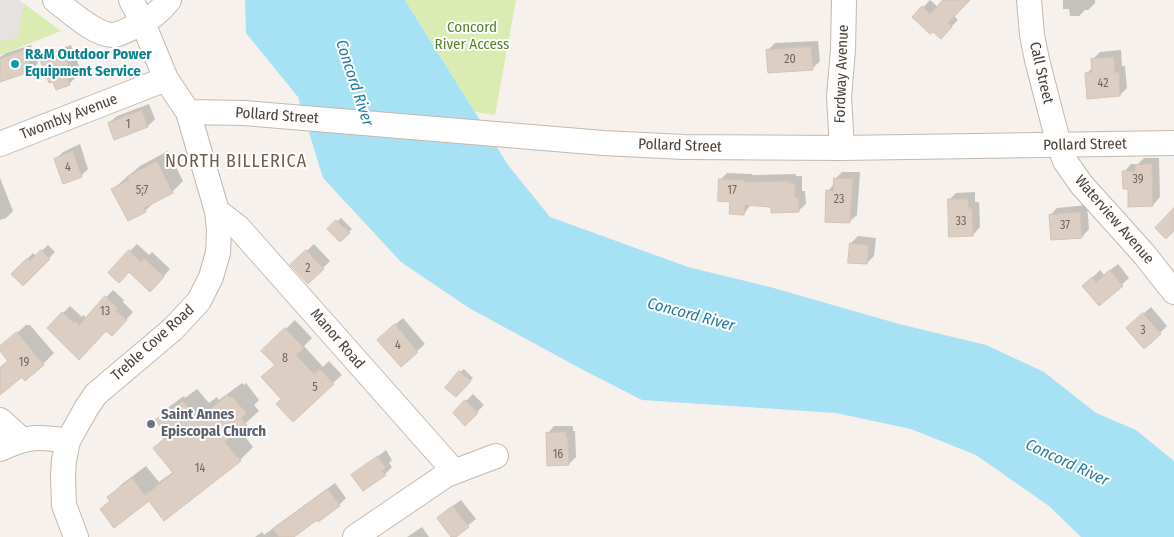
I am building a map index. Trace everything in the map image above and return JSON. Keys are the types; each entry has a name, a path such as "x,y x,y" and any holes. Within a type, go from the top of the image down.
{"street":[{"path":"55,0 94,29 106,34 116,35 143,23 160,11 169,0"},
{"name":"Treble Cove Road","path":"76,537 64,505 63,476 68,441 96,394 173,329 199,301 211,277 218,254 219,230 217,211 188,112 166,78 143,23 131,0"},
{"name":"Fordway Avenue","path":"842,148 839,98 843,50 844,0"},
{"name":"Call Street","path":"1029,0 1032,35 1037,60 1059,145"},
{"name":"Twombly Avenue","path":"0,144 166,78"},
{"name":"Pollard Street","path":"188,112 244,113 516,134 603,143 684,147 842,148 1174,143"},
{"name":"Waterview Avenue","path":"1059,145 1065,161 1082,184 1144,254 1174,292"},
{"name":"Manor Road","path":"217,211 238,227 454,471"},
{"path":"0,420 10,444 48,437 68,441"},
{"path":"356,537 446,475 496,456"}],"green space":[{"path":"0,0 19,0 61,31 0,55"},
{"name":"Concord River Access","path":"405,0 516,0 495,115 475,112"}],"shaded area":[{"path":"0,0 19,0 24,4 18,38 0,41"}],"water":[{"name":"Concord River","path":"245,0 405,0 508,165 550,217 688,267 770,287 899,324 986,345 1044,372 1096,413 1136,430 1174,461 1174,537 1081,537 1049,506 976,455 911,429 836,413 642,400 469,308 401,262 323,178 298,97 246,33"}],"building":[{"path":"943,0 970,0 948,23 952,27 941,39 933,32 930,34 912,17 922,6 930,14"},
{"path":"811,47 813,70 768,73 766,50"},
{"name":"R&M Outdoor Power Equipment Service","path":"25,50 32,71 0,82 0,59"},
{"path":"63,51 72,74 67,76 70,85 56,90 53,82 49,83 40,60"},
{"path":"1114,57 1115,73 1119,72 1120,96 1087,99 1085,73 1092,72 1091,59"},
{"path":"142,110 148,127 114,140 108,123"},
{"path":"73,151 82,177 63,184 54,159"},
{"path":"157,161 173,193 144,208 146,212 128,221 111,189 129,180 127,177"},
{"path":"1152,164 1153,206 1128,207 1128,189 1123,189 1122,171 1135,171 1135,165"},
{"path":"834,178 853,179 850,223 825,222 826,190 833,191"},
{"path":"719,179 745,180 745,182 789,181 789,183 795,183 795,198 799,198 799,212 771,213 771,207 745,205 744,215 729,214 730,202 718,201"},
{"path":"948,199 968,199 969,209 972,208 973,236 949,237"},
{"path":"1174,208 1174,231 1166,239 1155,228"},
{"path":"1080,212 1082,238 1051,240 1049,215"},
{"path":"336,220 350,233 340,242 327,229"},
{"path":"850,243 869,245 867,264 848,263"},
{"path":"41,250 50,259 23,286 11,274 27,258 30,261"},
{"path":"129,250 141,262 144,258 164,277 150,292 129,272 119,283 108,273"},
{"path":"306,250 324,269 308,284 290,265"},
{"path":"1110,270 1123,286 1099,306 1082,286 1092,277 1096,282"},
{"path":"105,296 127,320 112,336 106,331 79,360 47,328 62,312 79,325"},
{"path":"1143,313 1161,334 1144,349 1126,328"},
{"path":"395,324 418,352 401,367 377,340"},
{"path":"285,328 304,348 296,355 314,374 320,369 334,384 293,422 276,404 281,399 261,377 275,365 261,351"},
{"path":"17,332 44,365 25,381 22,377 0,395 0,368 8,361 0,351 0,346"},
{"path":"459,371 471,381 456,397 445,388"},
{"path":"228,395 230,398 232,396 247,414 241,418 247,425 225,442 241,461 164,521 149,501 114,528 100,509 110,501 107,497 132,478 145,495 173,473 153,448 168,436 155,420 170,408 171,410 183,401 195,416 203,409 206,412"},
{"path":"465,400 478,413 465,426 453,413"},
{"path":"566,432 569,465 547,466 546,433"},
{"path":"378,456 386,468 382,471 386,475 363,491 351,475"},
{"path":"328,489 340,506 294,537 279,537 273,529"},
{"path":"453,506 469,527 456,537 451,537 437,518"}],"place":[{"name":"R&M Outdoor Power Equipment Service","path":"15,64"},
{"name":"Saint Annes Episcopal Church","path":"151,424"}],"district":[{"name":"NORTH BILLERICA","path":"236,162"}]}
